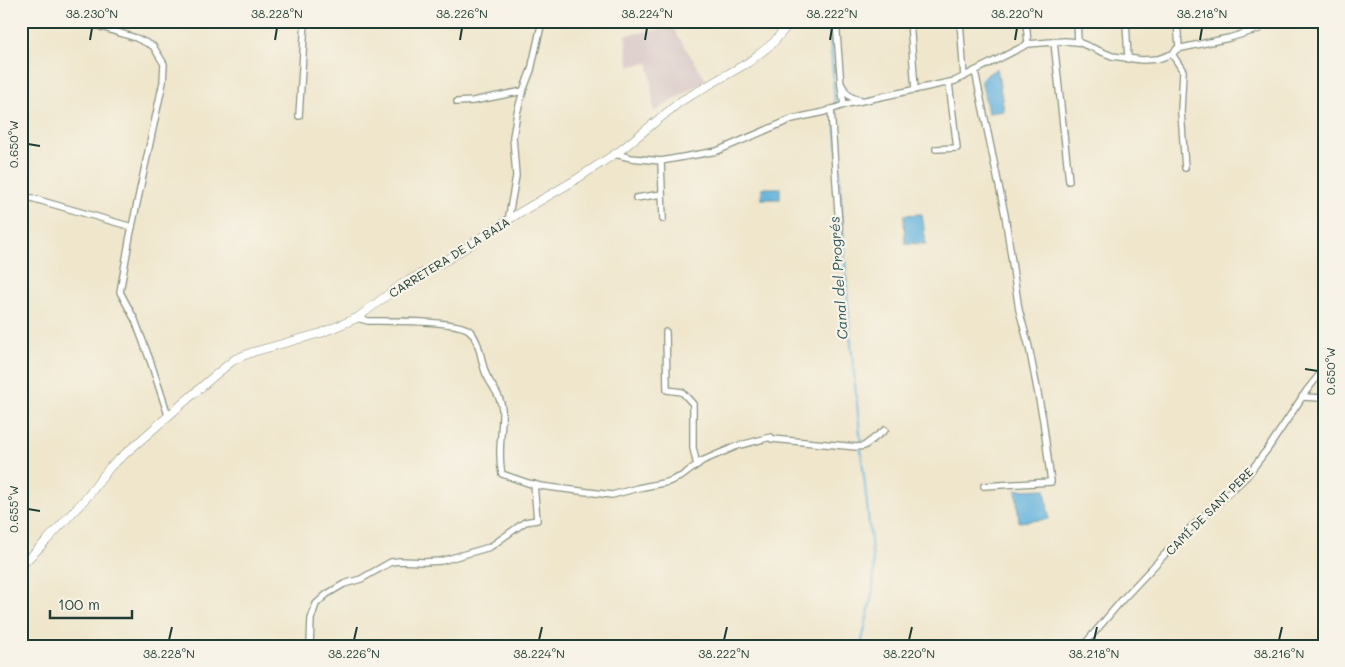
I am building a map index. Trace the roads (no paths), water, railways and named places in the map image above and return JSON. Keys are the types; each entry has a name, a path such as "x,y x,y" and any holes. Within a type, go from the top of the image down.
{"main road":[{"name":"CARRETERA DE LA BAIA","path":"22,562 46,542 88,496 110,468 168,415 235,359 321,333 357,318 402,284 447,260 615,154 681,101 749,62 773,43 791,21"}],"street":[{"path":"82,21 136,38 153,46 164,64 163,82 120,292 135,320 152,363 168,415"},
{"path":"298,116 306,21"},
{"path":"508,221 516,176 513,137 517,113 531,70 542,21"},
{"path":"836,21 841,84 846,105"},
{"path":"910,21 915,90"},
{"path":"960,21 964,77"},
{"path":"1026,21 1028,44"},
{"path":"1077,21 1078,42"},
{"path":"1126,21 1128,59"},
{"path":"1177,21 1178,48"},
{"path":"615,154 630,158 661,161 717,151 792,119 866,100 949,84 1028,44 1064,41 1078,42 1112,56 1142,60 1158,59 1172,54 1178,48 1229,38 1259,29"},
{"path":"1054,42 1069,181"},
{"path":"1172,54 1183,70 1181,112 1185,168"},
{"path":"975,71 1005,215 1019,310 1029,348 1043,420 1051,482 984,486"},
{"path":"841,84 848,95 856,99 866,100"},
{"path":"936,150 957,148 949,84"},
{"path":"457,102 474,101 523,91"},
{"path":"831,109 840,241"},
{"path":"661,161 663,219"},
{"path":"636,198 662,194"},
{"path":"21,195 132,227"},
{"path":"357,318 368,321 451,324 468,329 476,339 486,374 498,395 502,407 499,461 502,474 534,484 612,495 668,482 682,476 702,461 737,446 772,438 857,447 864,446 885,430"},
{"path":"666,332 667,390 682,392 693,404 693,448 697,465"},
{"name":"CAMÍ DE SANT PERE","path":"1083,646 1122,600 1184,534 1246,477 1270,448 1302,397 1324,369"},
{"path":"1302,397 1324,398"},
{"path":"310,646 311,619 316,604 327,594 344,584 361,579 391,562 441,561 490,547 525,522 538,520 534,484"}],"water":[{"path":"997,68 1004,111 988,113 981,79"},
{"path":"762,188 780,188 780,199 762,199"},
{"path":"922,214 926,244 905,243 904,215"},
{"path":"1045,489 1049,519 1019,522 1016,490"}],"waterway":[{"path":"829,21 835,103"},
{"name":"Canal del Progrés","path":"835,111 850,334 861,444"},
{"name":"Canal del Progrés","path":"861,449 874,570 873,590 861,646"}]}
